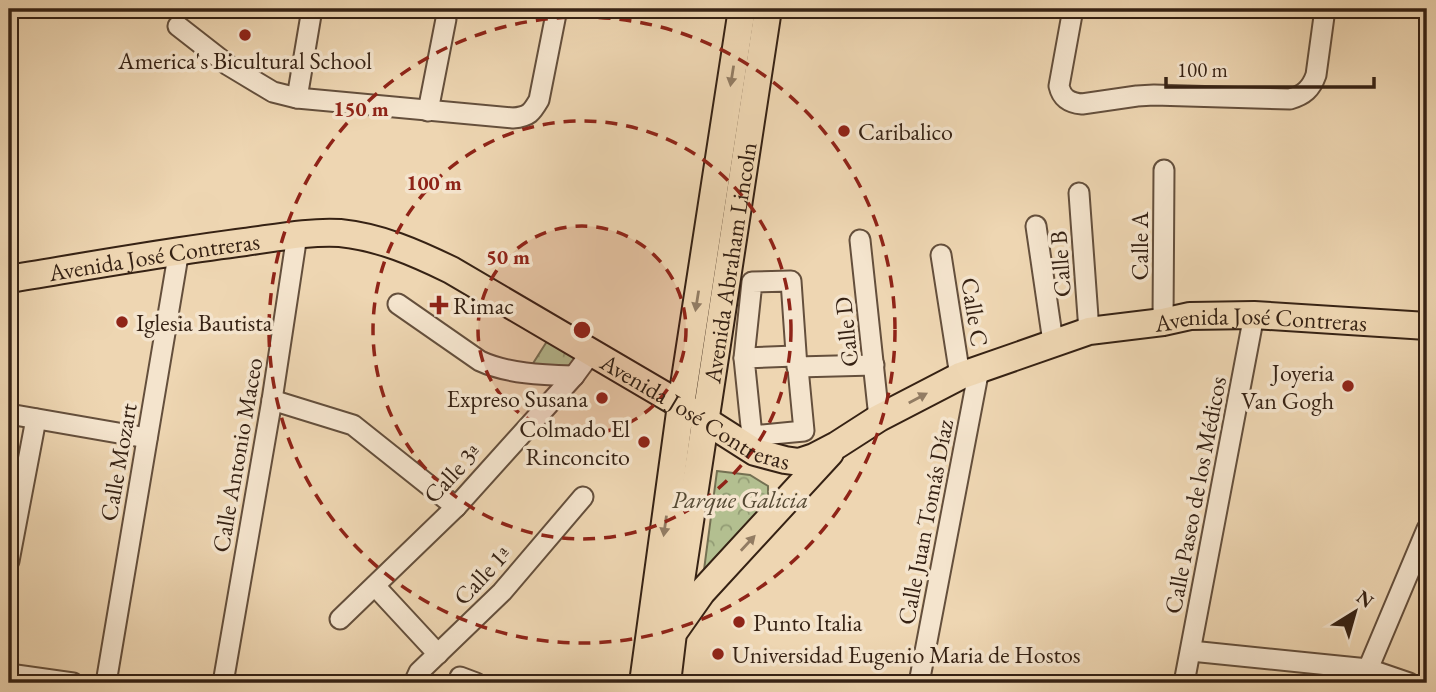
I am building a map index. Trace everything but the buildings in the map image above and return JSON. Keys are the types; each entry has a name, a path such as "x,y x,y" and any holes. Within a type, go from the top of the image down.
{"main road":[{"name":"Avenida Abraham Lincoln","path":"643,683 681,405 743,9"},
{"name":"Avenida Abraham Lincoln","path":"667,683 768,9"},
{"name":"Avenida José Contreras","path":"9,279 179,250 297,235 340,233 378,240 417,253 451,270 681,405 755,452 799,462 837,445 879,418 969,373 1089,331 1190,316 1254,315 1427,326"},
{"path":"673,633 702,592 837,445"}],"street":[{"path":"297,98 312,9"},
{"path":"178,26 236,71 273,92 297,98 522,118 531,113 539,100 557,9"},
{"path":"1073,9 1059,86 1066,100 1082,104 1154,95 1290,99 1299,96 1307,91 1315,75 1325,9"},
{"path":"428,111 446,19"},
{"name":"Calle A","path":"1163,322 1164,170"},
{"name":"Calle B","path":"1079,193 1089,331"},
{"name":"Calle B","path":"1036,226 1053,342"},
{"name":"Calle Antonio Maceo","path":"223,683 272,400 297,235"},
{"name":"Calle D","path":"860,240 879,418"},
{"name":"Calle Mozart","path":"106,683 179,250"},
{"name":"Calle C","path":"941,255 969,373"},
{"path":"791,281 804,431 752,436 744,358 752,282 791,281"},
{"path":"398,304 487,364 504,369 574,376"},
{"name":"Calle Paseo de los Médicos","path":"1184,683 1254,315"},
{"name":"Calle 3ª","path":"340,619 456,507 574,376 591,353"},
{"path":"744,358 874,365"},
{"name":"Calle Juan Tomás Díaz","path":"919,683 969,373"},
{"path":"272,400 353,425 456,507"},
{"path":"9,414 147,438"},
{"path":"9,561 15,492 36,418"},
{"name":"Calle 1ª","path":"414,683 419,672 502,592 583,497"},
{"path":"1368,669 1427,529"},
{"path":"375,586 438,654"},
{"path":"1191,651 1368,669 1409,683"},
{"path":"9,674 73,683"}],"green space":[{"path":"549,338 581,357 573,370 532,365"},
{"name":"Parque Galicia","path":"717,471 750,475 768,486 768,501 702,585"}],"place":[{"name":"America's Bicultural School","path":"245,35"},
{"name":"Caribalico","path":"844,131"},
{"name":"Rimac","path":"439,305"},
{"name":"Iglesia Bautista","path":"122,322"},
{"name":"Joyeria Van Gogh","path":"1348,386"},
{"name":"Expreso Susana","path":"602,398"},
{"name":"Colmado El Rinconcito","path":"644,442"},
{"name":"Punto Italia","path":"739,622"},
{"name":"Universidad Eugenio Maria de Hostos","path":"718,654"}]}
